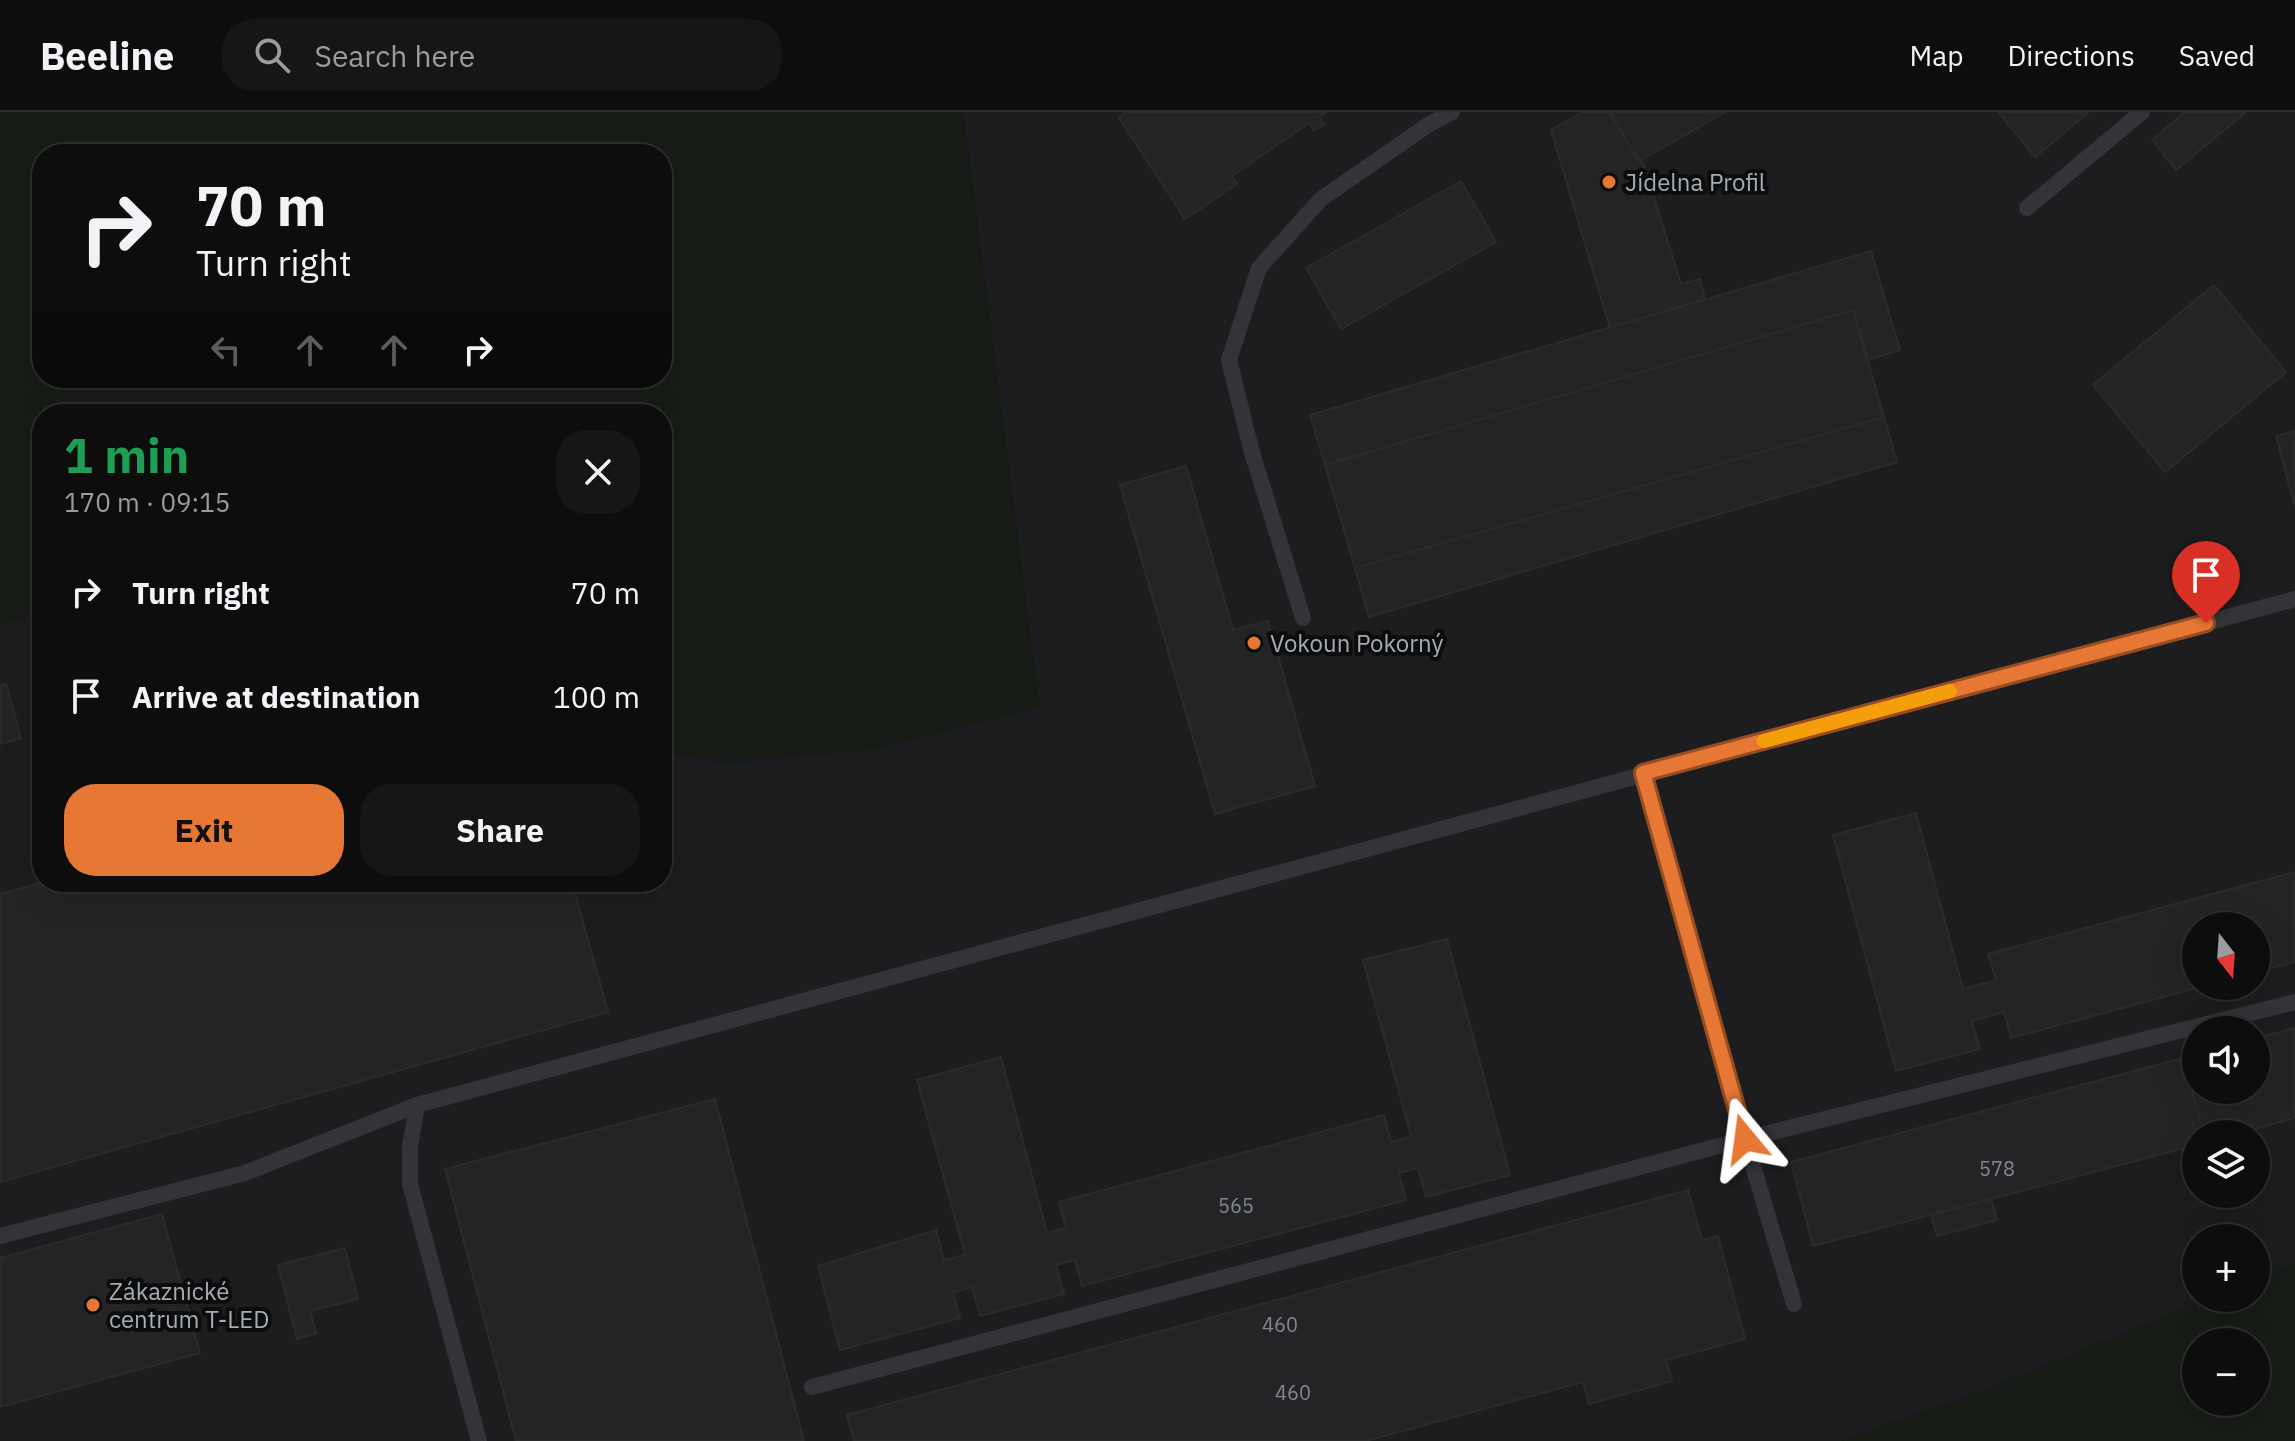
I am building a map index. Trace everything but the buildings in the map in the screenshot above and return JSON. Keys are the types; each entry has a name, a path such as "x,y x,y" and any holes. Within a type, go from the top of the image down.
{"lane":[{"path":"1303,618 1251,449 1229,360 1259,268 1321,199 1428,125 1452,112"},
{"path":"2027,208 2142,112"},
{"path":"0,1236 245,1173 417,1105 2295,599"},
{"path":"1643,773 1794,1304"},
{"path":"812,1387 1745,1139 2295,1002"},
{"path":"417,1105 410,1146 410,1184 479,1441"}],"shaded area":[{"path":"0,112 963,112 1039,708 879,748 731,763 672,754 672,404 32,404 32,615 0,624"},
{"path":"963,112 2295,112 2295,1265 2270,1275 2270,1224 2182,1224 2182,1310 1966,1397 1841,1441 0,1441 0,624 32,615 32,892 672,892 672,754 731,763 879,748 1039,707"},
{"path":"2295,1263 2295,1441 1841,1441 1966,1397 2182,1310 2270,1312 2270,1273"}],"slow traffic":[{"path":"1764,741 1950,691"}],"place":[{"name":"Jídelna Profil","path":"1609,182"},
{"name":"Vokoun Pokorný","path":"1254,643"},
{"name":"Zákaznické centrum T-LED","path":"93,1305"}],"route":[{"path":"1745,1139 1643,773 2206,623"}]}
